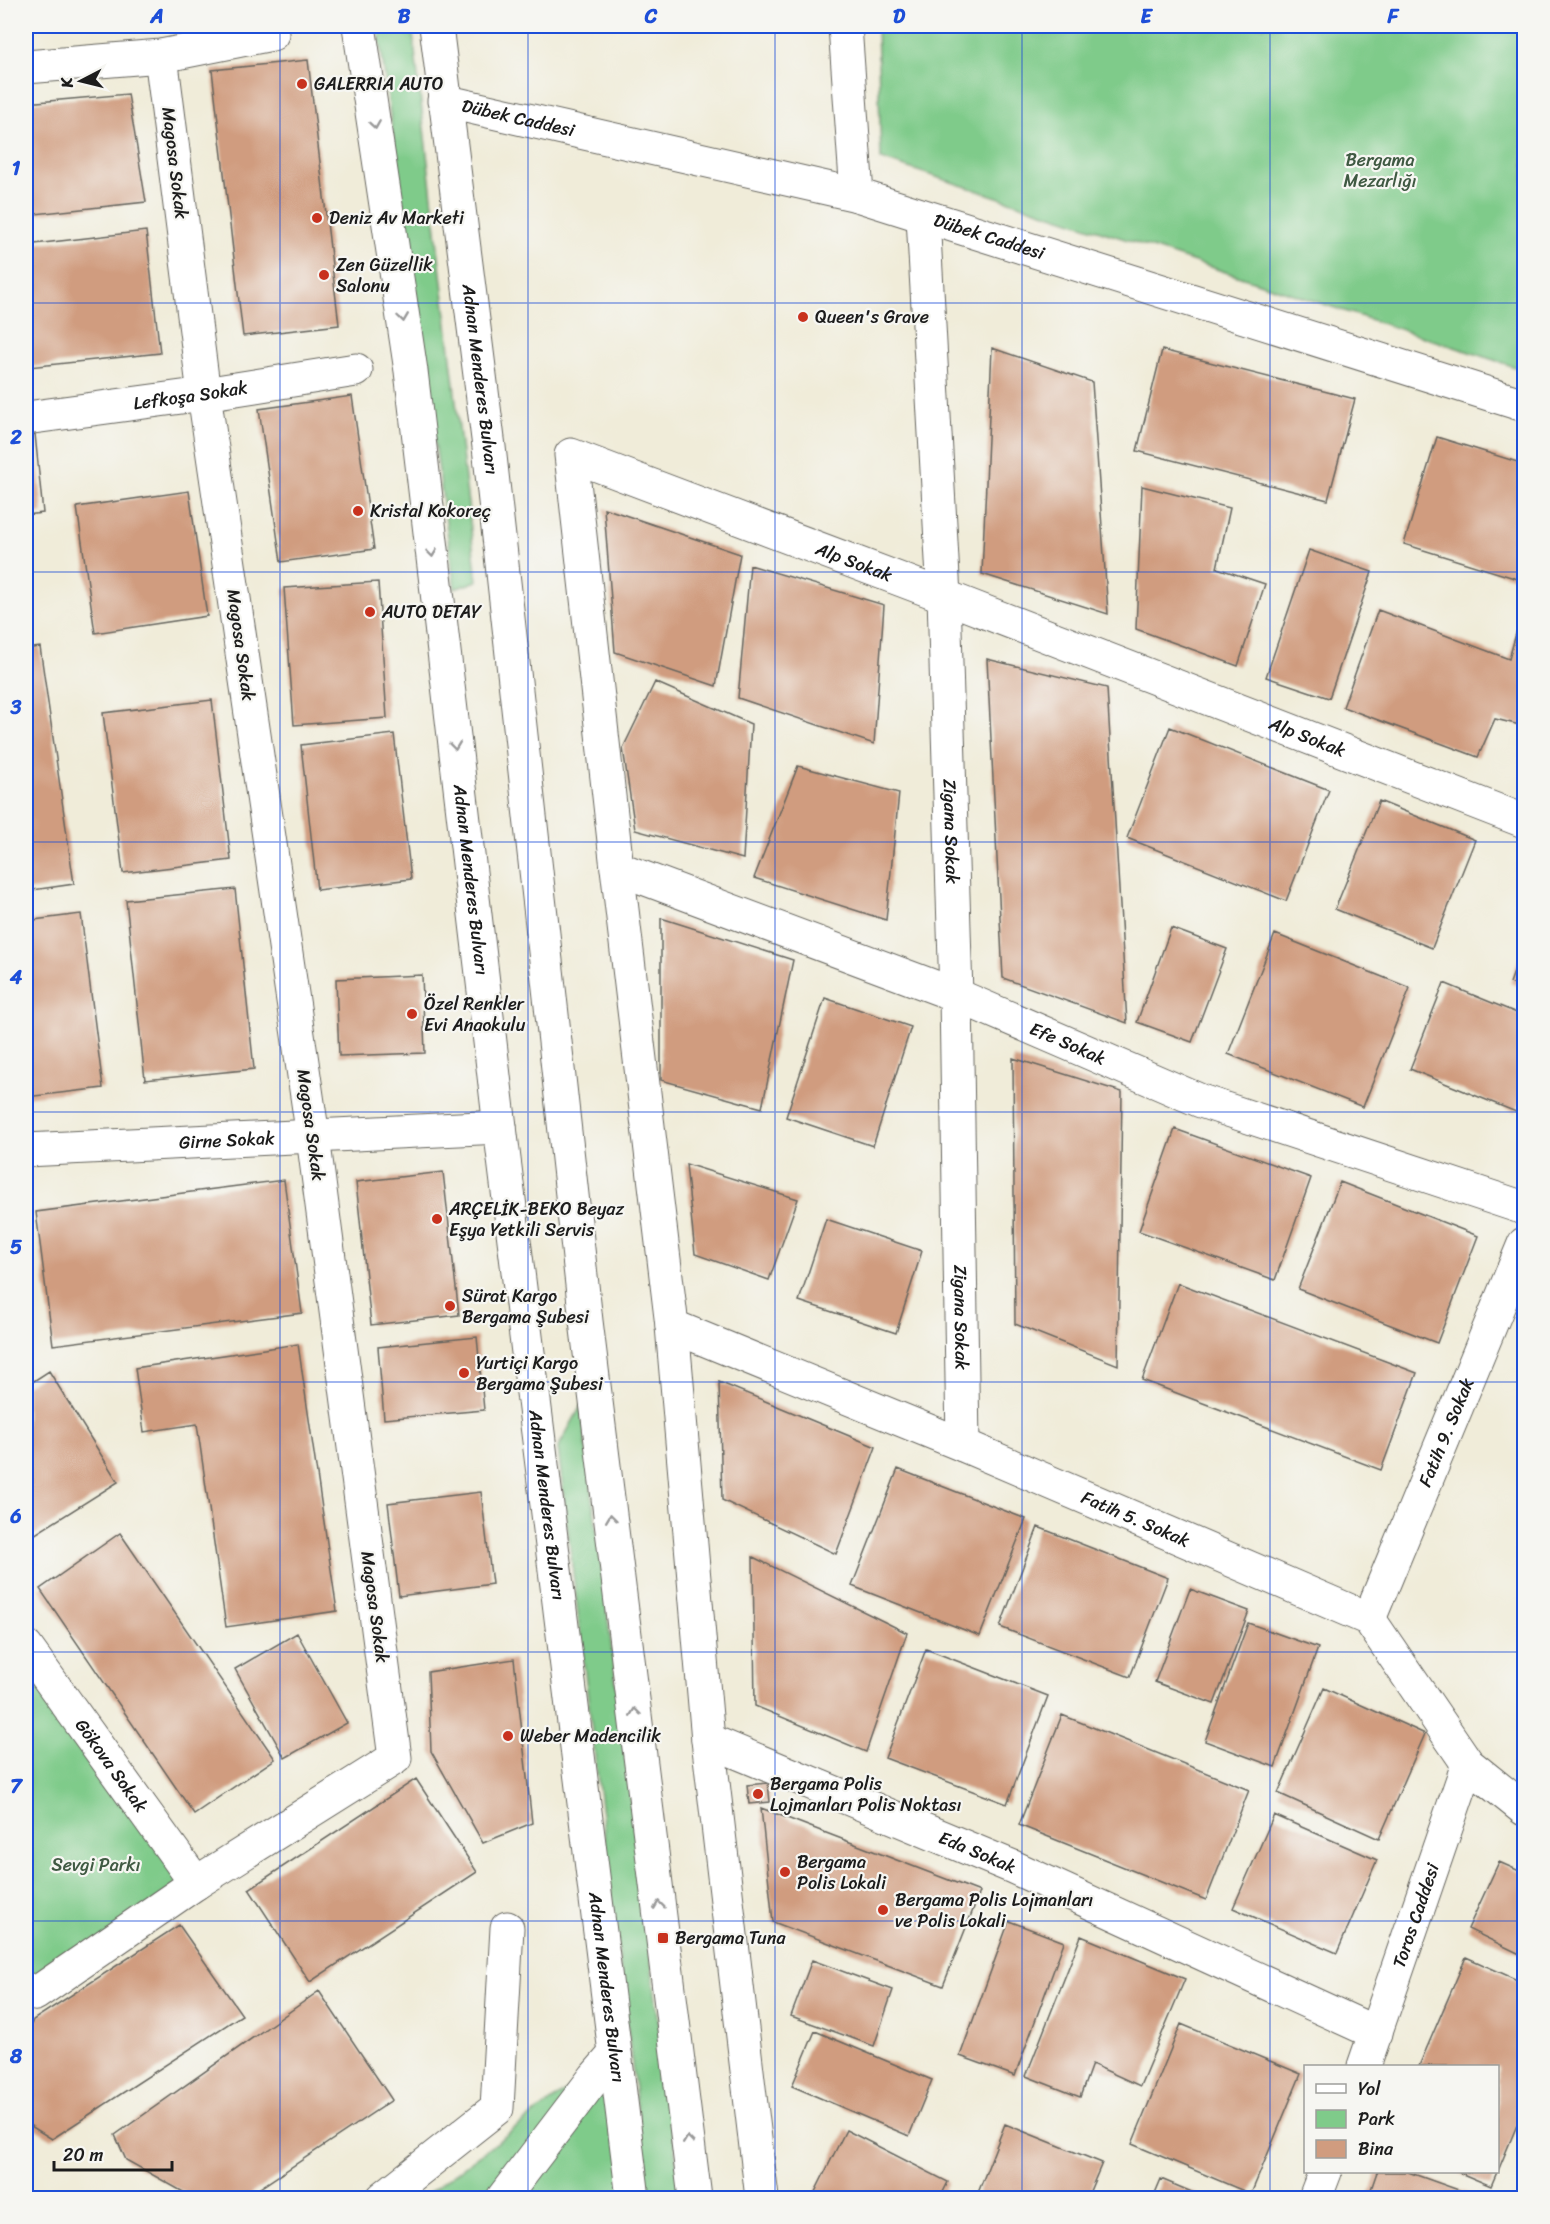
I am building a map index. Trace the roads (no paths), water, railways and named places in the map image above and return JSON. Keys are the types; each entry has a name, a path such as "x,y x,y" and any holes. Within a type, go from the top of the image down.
{"street":[{"name":"Adnan Menderes Bulvarı","path":"359,26 411,371 500,1127 633,2199"},
{"name":"Adnan Menderes Bulvarı","path":"436,26 489,447 588,1333 695,2199"},
{"path":"845,26 857,195"},
{"path":"26,68 161,56 272,34"},
{"name":"Magosa Sokak","path":"26,1989 35,1994 196,1883 395,1758 313,1137 204,394 161,56"},
{"name":"Dübek Caddesi","path":"444,101 857,195 1524,405"},
{"name":"Zigana Sokak","path":"923,217 944,596 956,995 963,1445"},
{"name":"Lefkoşa Sokak","path":"26,418 204,394 356,370"},
{"name":"Alp Sokak","path":"617,868 571,455 944,596 1524,821"},
{"path":"617,868 672,1326 708,1740 762,2199"},
{"name":"Efe Sokak","path":"617,868 956,995 1200,1101 1524,1208"},
{"name":"Girne Sokak","path":"26,1150 500,1127"},
{"name":"Fatih 9. Sokak","path":"1369,1619 1524,1244"},
{"name":"Fatih 5. Sokak","path":"672,1326 963,1445 1369,1619"},
{"path":"1369,1619 1468,1764 1524,1809"},
{"name":"Gökova Sokak","path":"26,1647 196,1883"},
{"name":"Eda Sokak","path":"708,1740 1013,1867 1376,2033"},
{"name":"Toros Caddesi","path":"1365,2065 1468,1764"},
{"path":"383,2199 497,2108 507,1928"},
{"path":"503,2199 615,2054"},
{"path":"1315,2199 1325,2173"}],"place":[{"name":"GALERRIA AUTO","path":"302,84"},
{"name":"Deniz Av Marketi","path":"317,218"},
{"name":"Zen Güzellik Salonu","path":"324,275"},
{"name":"Queen's Grave","path":"803,317"},
{"name":"Kristal Kokoreç","path":"358,511"},
{"name":"AUTO DETAY","path":"370,612"},
{"name":"Özel Renkler Evi Anaokulu","path":"412,1014"},
{"name":"ARÇELİK-BEKO Beyaz Eşya Yetkili Servis","path":"437,1219"},
{"name":"Sürat Kargo Bergama Şubesi","path":"450,1306"},
{"name":"Yurtiçi Kargo Bergama Şubesi","path":"464,1373"},
{"name":"Weber Madencilik","path":"508,1736"},
{"name":"Bergama Polis Lojmanları Polis Noktası","path":"758,1794"},
{"name":"Bergama Polis Lokali","path":"785,1872"},
{"name":"Bergama Polis Lojmanları ve Polis Lokali","path":"883,1910"},
{"name":"Bergama Tuna","path":"663,1938"}],"park label":[{"name":"Bergama Mezarlığı","path":"1380,170"},
{"name":"Sevgi Parkı","path":"96,1865"}]}
